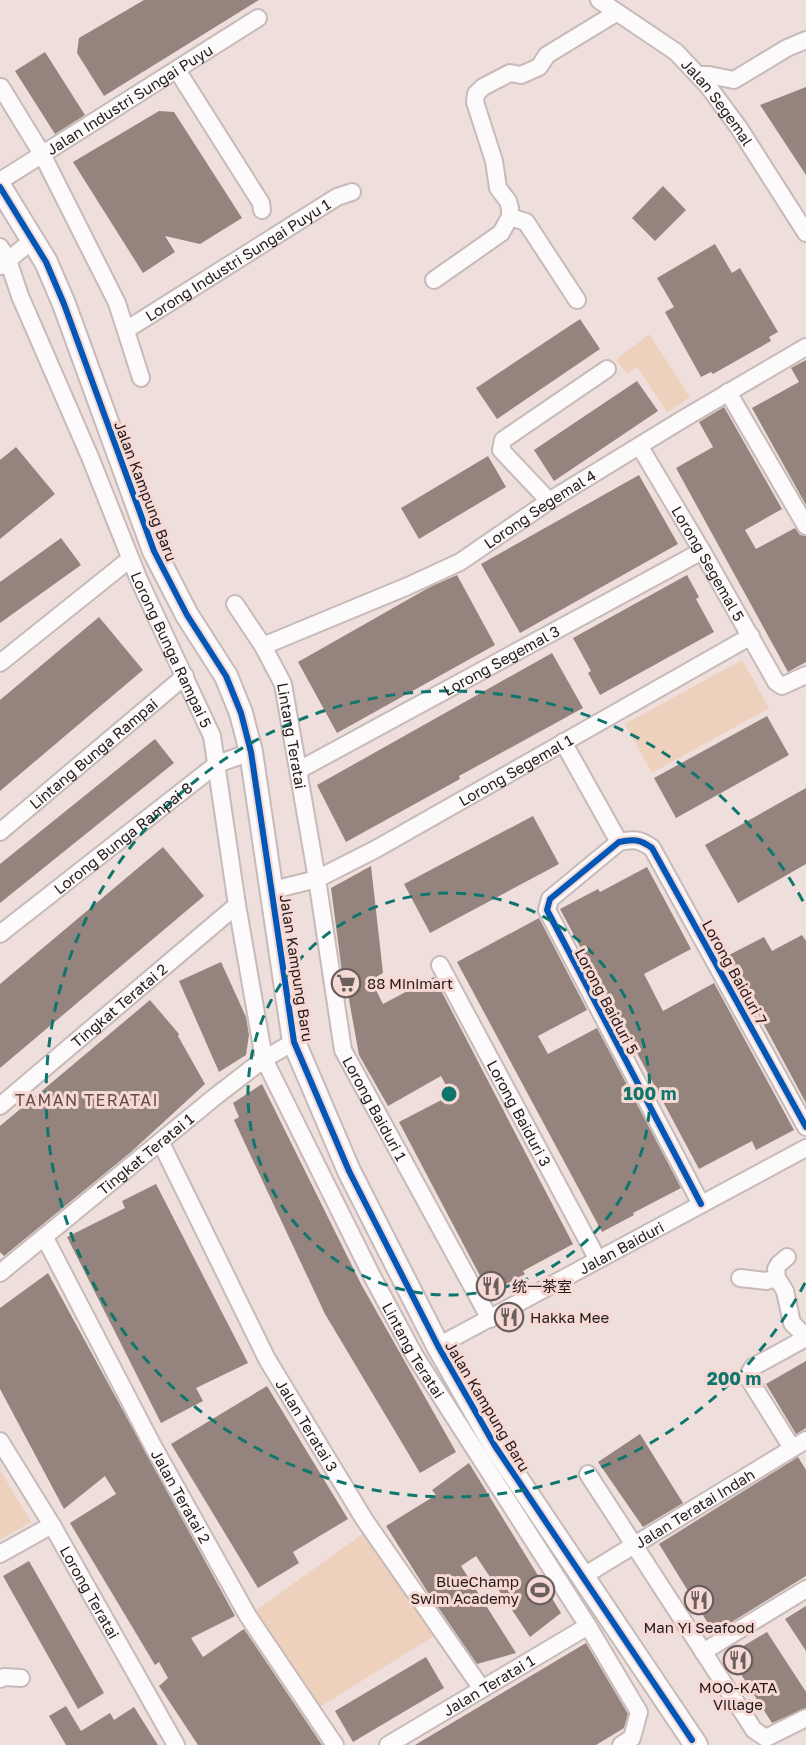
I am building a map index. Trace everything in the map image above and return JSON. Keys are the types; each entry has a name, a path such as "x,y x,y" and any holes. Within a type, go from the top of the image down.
{"street":[{"name":"Jalan Segemal","path":"599,0 676,52 698,75 725,108 806,233"},
{"path":"434,280 501,233 510,217 508,201 498,188 494,161 475,102 476,94 483,87 510,74 521,75 539,67 547,55 616,13"},
{"name":"Jalan Industri Sungai Puyu","path":"0,181 258,18"},
{"path":"698,75 734,80 787,48 806,40"},
{"path":"177,70 261,203 262,210"},
{"path":"725,108 731,98 734,80"},
{"path":"1,87 42,154 117,303 141,378"},
{"name":"Jalan Kampung Baru","path":"0,187 46,261 64,304 154,551 187,615 225,676 241,713 251,752 294,1042 349,1171 438,1347 495,1446 690,1743"},
{"name":"Lorong Industri Sungai Puyu 1","path":"126,330 337,197 352,192"},
{"path":"510,217 526,222 577,300"},
{"path":"3,258 34,239"},
{"name":"Lorong Bunga Rampai 5","path":"3,258 90,457 130,559 212,736 237,905 264,1059"},
{"name":"Lorong Segemal 4","path":"263,646 460,562 549,501 806,347"},
{"path":"549,501 501,450 503,440 607,369"},
{"path":"728,392 806,526"},
{"name":"Lorong Segemal 5","path":"640,447 776,682 782,686 789,685 806,675"},
{"name":"Lorong Segemal 3","path":"299,770 702,551"},
{"path":"0,663 130,559"},
{"name":"Lintang Teratai","path":"235,604 263,646 284,684 317,879"},
{"name":"Lorong Segemal 1","path":"273,890 317,879 393,840 751,636"},
{"name":"Lintang Bunga Rampai","path":"0,832 185,676"},
{"path":"563,742 626,841"},
{"name":"Lorong Bunga Rampai 8","path":"0,934 217,764 251,752"},
{"name":"Lorong Baiduri 7","path":"626,841 642,840 652,848 806,1127"},
{"name":"Lorong Baiduri 5","path":"626,841 550,899 547,910 701,1204"},
{"name":"Lorong Baiduri 1","path":"317,879 343,1050 490,1319"},
{"name":"Tingkat Teratai 2","path":"0,1106 237,905"},
{"name":"Lorong Baiduri 3","path":"440,965 598,1260"},
{"name":"Tingkat Teratai 1","path":"0,1273 264,1059 294,1042"},
{"name":"Lintang Teratai","path":"264,1059 415,1356 588,1626 639,1712 632,1738 621,1745"},
{"name":"Jalan Teratai 3","path":"161,1143 267,1359 364,1518 482,1689"},
{"name":"Jalan Baiduri","path":"438,1347 806,1148"},
{"name":"Jalan Teratai 2","path":"45,1238 153,1446 248,1616 335,1745"},
{"path":"787,1257 776,1269 777,1278 784,1291 792,1323 806,1337 753,1367 749,1379 799,1444"},
{"path":"740,1278 766,1281 777,1278"},
{"path":"787,1348 785,1342 792,1323"},
{"name":"Lorong Teratai","path":"0,1441 52,1525 176,1745"},
{"name":"Jalan Teratai Indah","path":"582,1577 799,1444"},
{"path":"588,1474 754,1730 766,1738 806,1718"},
{"path":"0,1554 52,1525"},
{"path":"703,1652 806,1589"},
{"name":"Jalan Teratai 1","path":"388,1745 588,1626"},
{"path":"0,1679 4,1677 21,1678"}],"shaded area":[{"path":"649,334 690,397 667,412 637,367 627,374 616,360"},
{"path":"742,660 769,708 652,773 625,724"},
{"path":"0,1470 31,1522 0,1540"},
{"path":"371,1528 439,1633 313,1711 248,1616"}],"building":[{"path":"144,0 259,0 104,96 77,53 79,38"},
{"path":"45,52 85,115 55,134 15,71"},
{"path":"806,87 806,175 760,105"},
{"path":"159,111 174,112 242,218 200,244 165,236 175,252 143,273 73,162"},
{"path":"663,186 686,210 655,241 632,218"},
{"path":"715,244 732,273 740,268 778,332 769,337 771,341 713,374 711,372 701,377 665,312 674,307 657,278"},
{"path":"580,319 600,349 497,419 476,388"},
{"path":"806,360 806,505 752,408 799,382 791,368"},
{"path":"637,381 658,411 554,481 534,450"},
{"path":"724,407 782,509 745,530 756,549 795,528 800,535 806,536 806,662 788,672 676,468 713,447 699,422"},
{"path":"16,447 55,494 0,539 0,460"},
{"path":"488,456 506,487 419,539 401,508"},
{"path":"639,475 678,544 520,633 481,564"},
{"path":"61,538 81,565 0,623 0,582"},
{"path":"457,575 495,645 337,733 298,662 430,587"},
{"path":"687,575 699,597 696,599 714,632 600,695 588,673 591,671 573,638"},
{"path":"99,617 143,670 0,791 0,700"},
{"path":"552,653 583,708 459,776 460,779 346,842 317,785"},
{"path":"767,716 789,755 676,818 654,778"},
{"path":"155,739 174,763 0,903 0,864"},
{"path":"806,788 806,864 738,903 705,845"},
{"path":"533,816 559,864 430,933 404,884"},
{"path":"163,847 204,896 0,1068 0,984"},
{"path":"371,866 383,973 371,980 383,1004 434,977 573,1244 523,1271 525,1274 489,1293 399,1122 451,1095 441,1076 388,1106 359,1055 348,994 345,995 331,888"},
{"path":"647,867 691,949 644,974 663,1011 714,983 794,1130 756,1150 752,1141 699,1169 560,909 598,889 600,892"},
{"path":"539,918 587,1010 538,1036 548,1054 597,1028 681,1188 602,1232 457,962"},
{"path":"802,935 806,941 806,1103 727,956 764,937 772,951"},
{"path":"221,962 246,1017 249,1035 246,1055 219,1072 179,981"},
{"path":"150,1000 179,1034 178,1036 205,1084 131,1152 4,1256 0,1252 0,1126"},
{"path":"262,1084 361,1284 456,1452 420,1473 325,1314 234,1120 239,1117 233,1103"},
{"path":"156,1184 248,1363 196,1388 203,1401 161,1423 67,1237 125,1208 122,1201"},
{"path":"48,1273 235,1616 191,1638 203,1657 244,1629 322,1745 198,1745 159,1686 168,1678 159,1662 155,1665 70,1523 116,1494 105,1476 64,1509 0,1389 0,1308"},
{"path":"806,1361 806,1428 796,1434 766,1384"},
{"path":"267,1386 348,1519 293,1552 299,1563 258,1588 171,1444"},
{"path":"640,1434 683,1503 643,1527 598,1462"},
{"path":"798,1457 806,1470 806,1576 714,1633 659,1544"},
{"path":"469,1463 561,1613 530,1637 476,1556 461,1566 516,1653 477,1664 386,1526 436,1495 432,1490"},
{"path":"29,1561 104,1693 78,1709 3,1576"},
{"path":"806,1606 806,1651 785,1619"},
{"path":"767,1632 806,1692 806,1708 772,1723 732,1660 733,1652"},
{"path":"586,1643 628,1714 624,1728 596,1745 415,1745"},
{"path":"426,1657 444,1688 353,1742 335,1711"},
{"path":"66,1706 81,1731 110,1713 114,1720 134,1707 158,1745 66,1745 49,1716"}],"cycle path":[{"path":"0,187 46,262 64,304 154,551 187,615 226,676 241,713 251,752 294,1042 349,1171 438,1346 495,1446 692,1740"},
{"path":"701,1204 547,910 550,899 619,842 636,840 652,848 806,1127"}],"place":[{"name":"88 Minimart","path":"346,983"},
{"name":"统一茶室","path":"491,1286"},
{"name":"Hakka Mee","path":"509,1317"},
{"name":"BlueChamp Swim Academy","path":"540,1590"},
{"name":"Man Yi Seafood","path":"699,1600"},
{"name":"MOO-KATA Village","path":"738,1660"}],"district":[{"name":"TAMAN TERATAI","path":"87,1100"}]}
